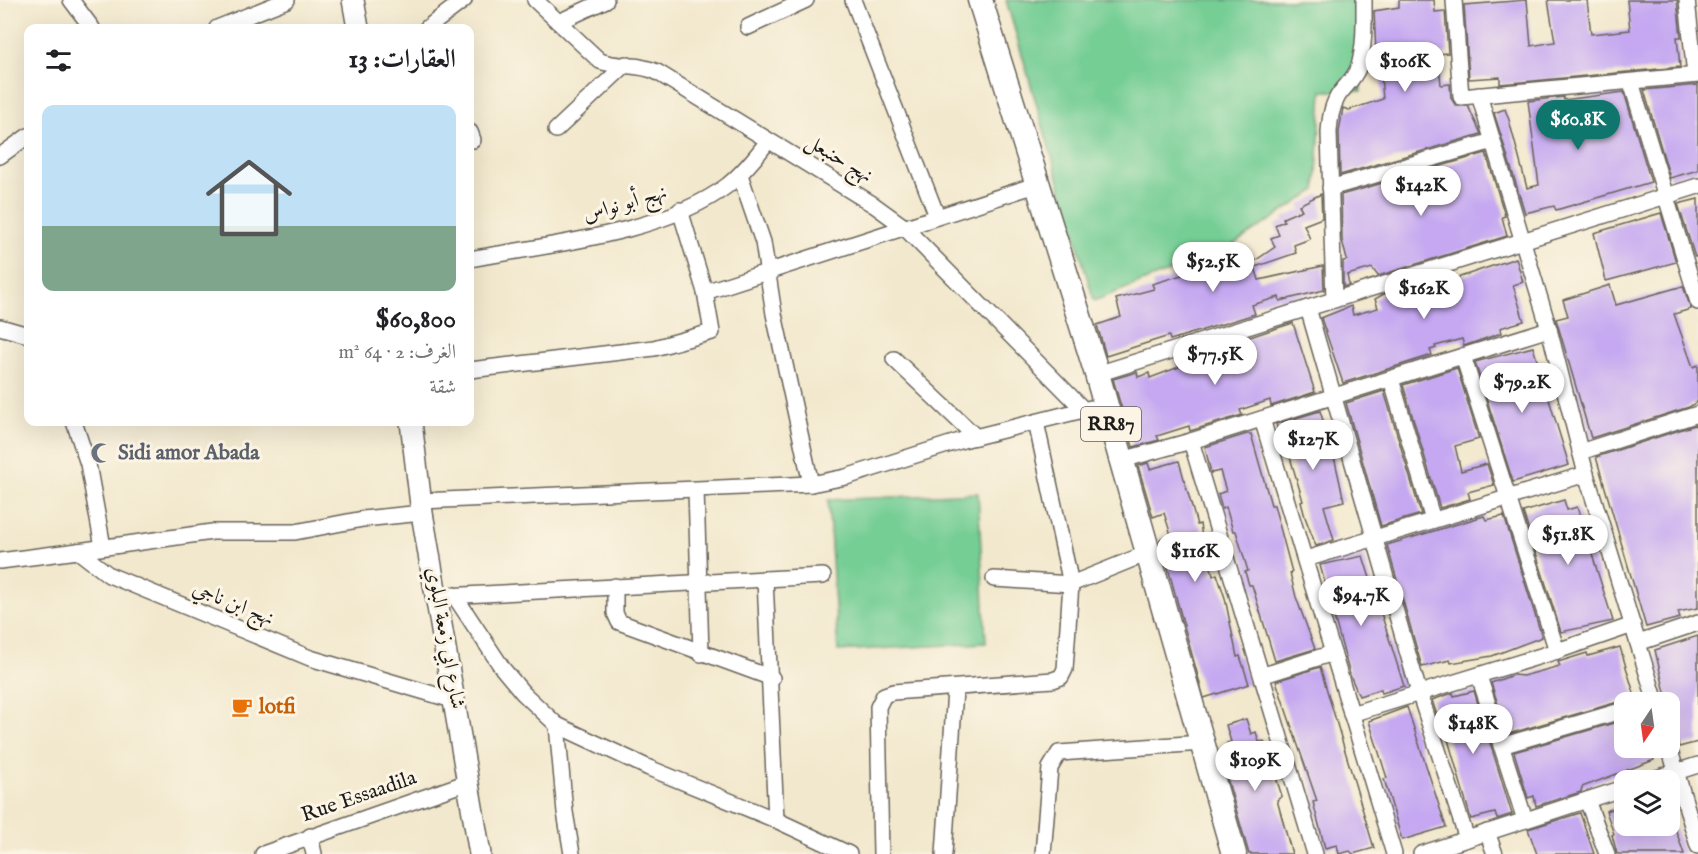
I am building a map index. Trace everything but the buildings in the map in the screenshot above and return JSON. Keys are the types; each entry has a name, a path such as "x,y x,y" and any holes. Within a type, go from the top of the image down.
{"main road":[{"path":"353,0 357,24"},
{"name":"RR87","path":"980,0 1097,374 1095,407 1122,460 1233,853"},
{"name":"شارع ابي زمعة البلوي","path":"411,426 421,507 446,596 456,701 480,854"}],"street":[{"path":"71,0 89,24"},
{"path":"227,24 287,0"},
{"path":"432,24 464,0"},
{"name":"نهج حنبعل","path":"535,0 600,62 610,65 645,66 657,72 874,205 903,226 1095,407"},
{"path":"559,22 606,0"},
{"path":"748,27 807,0"},
{"path":"852,0 937,216"},
{"path":"1334,300 1330,188 1331,114 1339,94 1353,78 1359,65 1363,42 1364,0"},
{"path":"1454,0 1461,97 1696,75 1687,0"},
{"path":"556,130 626,64"},
{"path":"1631,82 1698,302"},
{"path":"1479,95 1549,329 1586,474 1633,625 1650,692"},
{"path":"0,156 24,139"},
{"name":"نهج أبو نواس","path":"474,258 606,234 639,226 680,210 726,187 740,175 768,141"},
{"path":"1330,188 1493,141"},
{"path":"740,175 762,242 766,271 811,484"},
{"path":"705,292 1039,183"},
{"path":"1097,374 1698,186"},
{"path":"474,370 654,348 701,337 712,332 705,292 680,210"},
{"path":"1308,308 1419,692 1467,839"},
{"path":"0,327 24,333"},
{"path":"1122,460 1191,441 1549,329"},
{"path":"1463,356 1557,651"},
{"path":"894,359 976,437"},
{"path":"1392,379 1433,520"},
{"path":"0,561 235,530 295,532 421,507 811,484 846,477 976,437 1095,407"},
{"path":"1580,452 1698,414"},
{"path":"1262,419 1394,854"},
{"path":"881,854 879,702 884,695 892,692 956,690 1061,677 1066,664 1071,584 1036,422"},
{"path":"75,426 88,464 103,547"},
{"path":"1191,441 1264,675 1315,854"},
{"path":"1306,559 1510,499 1586,474"},
{"path":"696,490 701,654"},
{"name":"نهج ابن ناجي","path":"78,551 109,574 310,658 456,701"},
{"path":"993,579 1071,584 1148,553"},
{"path":"446,596 823,576"},
{"path":"765,579 772,678 776,820"},
{"path":"615,586 615,613 619,622 701,654 772,678"},
{"path":"446,596 522,693 557,725 849,854"},
{"path":"1638,643 1698,623"},
{"path":"1351,714 1479,676 1633,625"},
{"path":"1264,675 1333,653"},
{"path":"1479,676 1525,820"},
{"path":"944,854 956,690"},
{"path":"1500,746 1614,713"},
{"path":"557,725 565,812 572,854"},
{"path":"1043,854 1050,768 1059,753 1202,742"},
{"path":"1680,770 1698,765"},
{"name":"Rue Essaadila","path":"263,854 468,782"},
{"path":"1680,785 1698,846"},
{"path":"1421,854 1614,791"},
{"path":"1587,800 1607,854"},
{"path":"1487,832 1495,854"},
{"path":"309,836 314,854"}],"green space":[{"path":"1006,0 1357,0 1361,91 1322,91 1316,190 1228,248 1094,301"},
{"path":"978,493 986,643 838,651 828,500"}],"place":[{"name":"Sidi amor Abada","path":"101,453"},
{"name":"lotfi","path":"242,707"}]}
